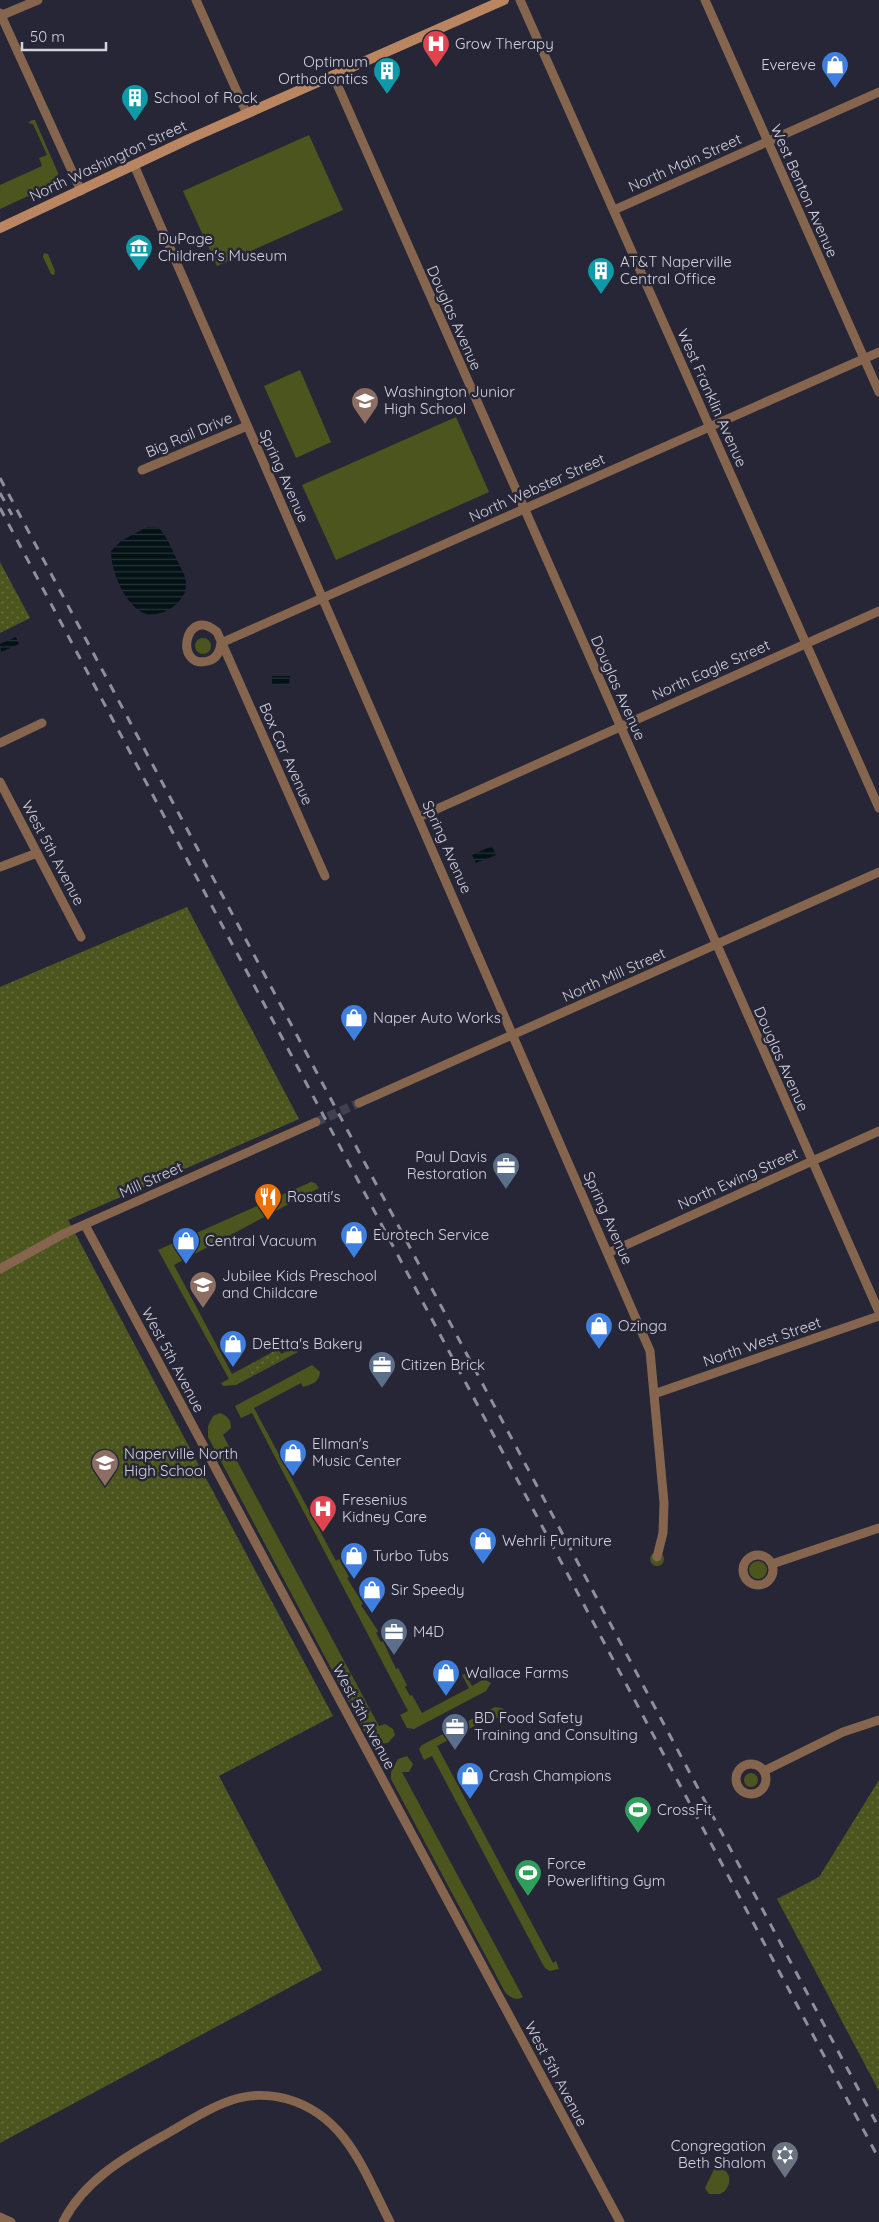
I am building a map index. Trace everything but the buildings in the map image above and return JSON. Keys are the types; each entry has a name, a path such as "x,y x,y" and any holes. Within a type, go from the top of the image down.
{"main road":[{"name":"North Washington Street","path":"0,228 332,75 504,0"}],"street":[{"path":"38,0 0,15 81,191"},
{"path":"196,0 247,114"},
{"name":"West Franklin Avenue","path":"520,0 879,808"},
{"name":"West Benton Avenue","path":"704,0 879,392"},
{"name":"Douglas Avenue","path":"332,75 879,1312"},
{"name":"North Main Street","path":"614,210 879,92"},
{"name":"Spring Avenue","path":"134,165 514,1035 650,1352 664,1503 663,1533 657,1557"},
{"name":"North Webster Street","path":"221,643 879,352"},
{"name":"Big Rail Drive","path":"142,470 247,426"},
{"name":"North Eagle Street","path":"419,817 619,725 879,611"},
{"name":"North Webster Street","path":"201,626 212,628 217,632 221,643 218,654 214,658 202,662 192,657 186,648 187,636 191,631 201,626"},
{"name":"Box Car Avenue","path":"221,643 325,876"},
{"path":"0,743 42,723"},
{"name":"West 5th Avenue","path":"0,782 82,937"},
{"path":"0,867 37,853"},
{"name":"North Mill Street","path":"359,1103 879,872"},
{"name":"Mill Street","path":"0,1269 85,1224 316,1122"},
{"name":"North Ewing Street","path":"608,1253 879,1131"},
{"name":"West 5th Avenue","path":"85,1224 620,2222"},
{"name":"North West Street","path":"654,1394 879,1316"},
{"path":"772,1564 879,1528"},
{"path":"764,1771 843,1732 879,1720"},
{"path":"63,2222 79,2196 111,2168 221,2104 253,2095 269,2096 301,2103 323,2116 337,2128 348,2142 390,2222"},
{"path":"0,2217 11,2222"}],"green space":[{"path":"35,120 58,173 57,181 0,209 0,185 42,166 39,158 47,155 33,124 28,123"},
{"path":"309,135 343,210 217,266 183,191"},
{"path":"44,253 48,254 55,271 54,275 51,274 43,257"},
{"path":"300,370 331,442 296,458 264,386"},
{"path":"456,417 489,492 336,560 302,485"},
{"path":"0,562 30,618 0,633"},
{"path":"200,638 206,638 211,643 209,652 200,654 195,649 195,643"},
{"name":"Naperville North High School","path":"187,907 299,1119 68,1220 333,1716 219,1776 322,1970 0,2143 0,987"},
{"path":"311,1182 315,1183 319,1188 174,1265 232,1374 247,1366 251,1375 281,1359 276,1350 279,1349 281,1354 295,1347 299,1349 298,1352 236,1385 223,1386 221,1383 229,1379 158,1250"},
{"path":"276,1350 281,1359 251,1375 247,1366"},
{"path":"312,1365 320,1372 318,1379 314,1382 303,1387 301,1383 254,1408 336,1561 339,1559 349,1577 347,1578 363,1604 361,1605 378,1631 376,1633 381,1642 383,1641 396,1669 398,1668 407,1685 405,1687 410,1696 412,1695 422,1713 469,1688 462,1675 465,1674 472,1686 484,1679 491,1683 486,1691 414,1729 407,1728 400,1715 408,1711 252,1413 241,1418 235,1406"},
{"path":"220,1413 225,1415 231,1425 231,1428 223,1435 379,1726 385,1724 393,1729 395,1735 388,1743 379,1744 367,1736 208,1437 208,1426 213,1416"},
{"path":"654,1552 660,1552 664,1559 660,1566 654,1566 650,1562 650,1556"},
{"path":"758,1561 764,1564 767,1570 764,1576 758,1579 752,1576 749,1570 752,1564"},
{"path":"495,1707 502,1708 507,1712 495,1719 493,1716 437,1746 553,1963 556,1961 559,1969 550,1971 545,1968 432,1756 424,1760 419,1749 422,1745"},
{"path":"407,1756 413,1764 409,1772 402,1772 523,1997 513,1998 505,1992 391,1779 391,1772 398,1759"},
{"path":"748,1773 754,1773 758,1780 754,1787 748,1787 744,1783 744,1777"},
{"path":"879,1780 879,2091 777,1899 819,1877"},
{"path":"715,2167 724,2169 728,2174 729,2182 725,2191 720,2194 709,2194 705,2188"}],"shaded area":[{"path":"147,527 159,528 171,546 186,580 182,597 177,604 163,613 147,614 134,606 123,592 113,567 111,551 121,541"},
{"path":"16,637 19,644 1,652 0,644"},
{"path":"272,676 290,676 289,685 272,684"},
{"path":"492,846 496,855 476,863 472,855"}],"tunnel":[{"path":"316,1122 359,1103"}],"railway":[{"path":"0,478 879,2128"},
{"path":"0,493 12,515"},
{"path":"0,508 879,2159"}],"place":[{"name":"Grow Therapy","path":"436,68"},
{"name":"Evereve","path":"835,89"},
{"name":"Optimum Orthodontics","path":"387,95"},
{"name":"School of Rock","path":"135,122"},
{"name":"DuPage Children's Museum","path":"139,272"},
{"name":"AT&T Naperville Central Office","path":"601,295"},
{"name":"Washington Junior High School","path":"365,425"},
{"name":"Naper Auto Works","path":"354,1042"},
{"name":"Paul Davis Restoration","path":"506,1190"},
{"name":"Rosati's","path":"268,1221"},
{"name":"Eurotech Service","path":"354,1259"},
{"name":"Central Vacuum","path":"186,1265"},
{"name":"Jubilee Kids Preschool and Childcare","path":"203,1309"},
{"name":"Ozinga","path":"599,1350"},
{"name":"DeEtta's Bakery","path":"233,1368"},
{"name":"Citizen Brick","path":"382,1389"},
{"name":"Ellman's Music Center","path":"293,1477"},
{"name":"Naperville North High School","path":"105,1487"},
{"name":"Fresenius Kidney Care","path":"323,1533"},
{"name":"Wehrli Furniture","path":"483,1565"},
{"name":"Turbo Tubs","path":"354,1580"},
{"name":"Sir Speedy","path":"372,1614"},
{"name":"M4D","path":"394,1656"},
{"name":"Wallace Farms","path":"446,1697"},
{"name":"BD Food Safety Training and Consulting","path":"455,1751"},
{"name":"Crash Champions","path":"470,1800"},
{"name":"CrossFit","path":"638,1834"},
{"name":"Force Powerlifting Gym","path":"528,1897"},
{"name":"Congregation Beth Shalom","path":"785,2179"}]}
